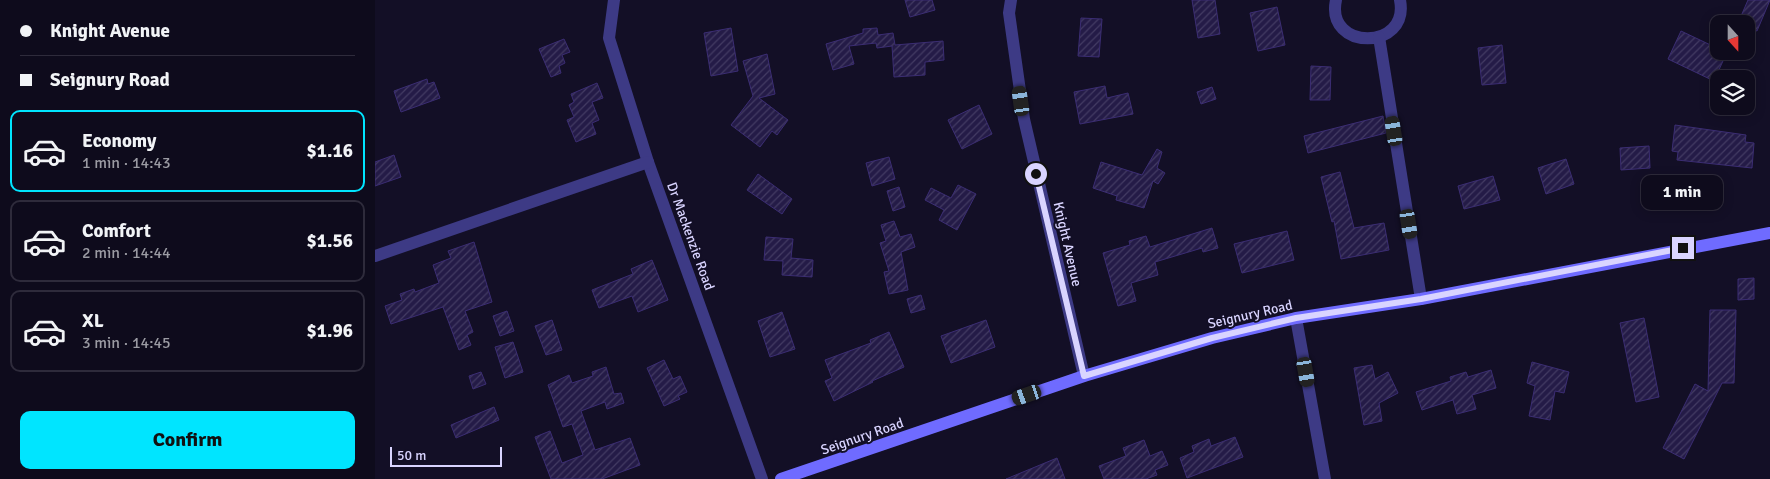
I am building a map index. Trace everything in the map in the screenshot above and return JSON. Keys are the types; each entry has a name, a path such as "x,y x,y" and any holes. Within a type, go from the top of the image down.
{"main road":[{"name":"Seignury Road","path":"781,479 1084,376 1212,338 1296,318 1421,299 1770,233"}],"street":[{"name":"Dr Mackenzie Road","path":"614,0 609,38 648,162 762,479"},
{"name":"Knight Avenue","path":"1011,0 1009,13 1023,119 1084,376"},
{"path":"1336,0 1336,16 1348,33 1358,38 1379,38 1389,32 1396,24 1400,14 1400,0"},
{"path":"1379,38 1421,299"},
{"path":"375,256 648,162"},
{"path":"1296,318 1325,479"}],"building":[{"path":"905,0 932,0 935,10 910,17"},
{"path":"1192,0 1215,0 1220,34 1198,38"},
{"path":"1748,0 1770,0 1757,31 1755,30 1755,15 1741,15"},
{"path":"1277,7 1285,45 1258,51 1250,13"},
{"path":"1081,18 1102,19 1099,57 1078,56"},
{"path":"731,28 738,71 711,76 704,33"},
{"path":"877,28 878,35 893,33 895,45 943,41 944,60 925,62 925,75 894,77 892,46 877,48 876,43 849,46 854,64 833,70 826,44 863,33 863,29"},
{"path":"1681,31 1710,45 1710,60 1723,60 1719,70 1710,70 1710,79 1668,59"},
{"path":"564,39 570,52 562,55 565,63 559,66 561,73 551,77 539,49"},
{"path":"1502,45 1506,83 1482,85 1478,48"},
{"path":"767,54 775,94 759,98 788,120 777,135 772,131 760,147 731,125 753,96 743,61"},
{"path":"1311,66 1331,67 1330,100 1310,100"},
{"path":"427,79 428,84 434,82 440,98 401,112 394,91"},
{"path":"597,83 603,98 592,102 599,120 592,123 596,134 576,142 567,120 574,117 569,105 574,102 571,94"},
{"path":"1105,86 1107,98 1128,93 1133,114 1080,124 1074,92"},
{"path":"1212,87 1216,99 1201,104 1197,92"},
{"path":"979,105 992,134 962,149 948,120"},
{"path":"1383,116 1386,133 1308,153 1304,136"},
{"path":"1675,125 1746,135 1745,142 1754,143 1752,168 1677,160 1678,152 1672,151"},
{"path":"1649,146 1650,168 1621,170 1620,148"},
{"path":"1157,149 1162,152 1157,168 1165,173 1158,184 1153,181 1144,208 1116,200 1117,196 1093,188 1101,162 1142,175"},
{"path":"394,155 401,177 375,186 375,162"},
{"path":"889,157 895,179 872,186 866,163"},
{"path":"1566,159 1574,184 1546,194 1538,168"},
{"path":"1340,172 1354,228 1384,223 1389,250 1341,259 1334,221 1332,222 1321,177"},
{"path":"758,174 792,199 782,214 747,190"},
{"path":"1493,176 1500,200 1464,209 1458,186"},
{"path":"958,185 976,194 957,230 939,220 944,210 925,200 931,188 951,198"},
{"path":"899,187 905,207 893,211 887,191"},
{"path":"894,221 900,237 911,234 915,247 901,252 908,290 889,294 884,272 889,271 880,243 886,241 881,225"},
{"path":"1212,228 1218,248 1203,252 1202,248 1155,262 1158,275 1131,283 1136,301 1118,306 1103,253 1130,245 1129,241 1146,236 1150,247"},
{"path":"1287,231 1294,260 1242,273 1234,244"},
{"path":"766,237 793,239 791,258 813,260 812,277 782,275 783,261 764,260"},
{"path":"474,242 492,302 465,311 473,332 467,335 471,345 459,350 443,307 391,324 385,306 402,300 400,294 414,289 415,292 439,283 433,265 451,258 448,251"},
{"path":"652,260 668,300 638,312 632,296 599,308 592,290 633,274 631,269"},
{"path":"1754,278 1754,299 1738,300 1738,279"},
{"path":"921,295 925,309 911,313 907,299"},
{"path":"1710,310 1736,310 1734,383 1722,383 1684,459 1663,448 1695,384 1708,391"},
{"path":"507,311 514,331 500,336 493,316"},
{"path":"782,312 795,349 770,357 758,321"},
{"path":"1644,318 1659,397 1636,402 1620,323"},
{"path":"552,320 562,350 546,355 535,326"},
{"path":"986,320 995,347 951,363 941,336"},
{"path":"889,332 904,367 834,401 825,381 832,378 825,360 871,343 870,340"},
{"path":"513,342 523,372 505,378 495,347"},
{"path":"664,360 673,379 680,376 687,392 678,396 680,399 664,406 647,368"},
{"path":"1532,362 1569,372 1564,393 1555,391 1550,420 1529,416 1535,386 1527,383"},
{"path":"1372,365 1375,379 1388,372 1398,393 1379,403 1382,421 1364,425 1354,368"},
{"path":"606,367 614,394 621,393 624,403 607,409 605,402 581,411 595,450 630,438 640,465 602,479 551,479 535,437 550,431 562,463 583,455 572,424 563,427 548,385 569,375 572,383 593,376 592,372"},
{"path":"1491,370 1496,388 1472,395 1476,409 1457,414 1453,400 1422,410 1416,392 1451,381 1450,377 1466,372 1468,377"},
{"path":"481,372 486,384 473,389 469,376"},
{"path":"494,407 499,420 456,438 451,425"},
{"path":"1235,437 1243,457 1187,478 1180,458 1194,452 1192,446 1209,439 1211,446"},
{"path":"1144,440 1150,456 1162,451 1168,465 1155,470 1157,475 1146,479 1104,479 1099,466 1126,456 1123,448"},
{"path":"1057,458 1065,479 1006,479"}],"route":[{"path":"1036,174 1084,376 1212,338 1296,318 1421,299 1683,248"}]}
